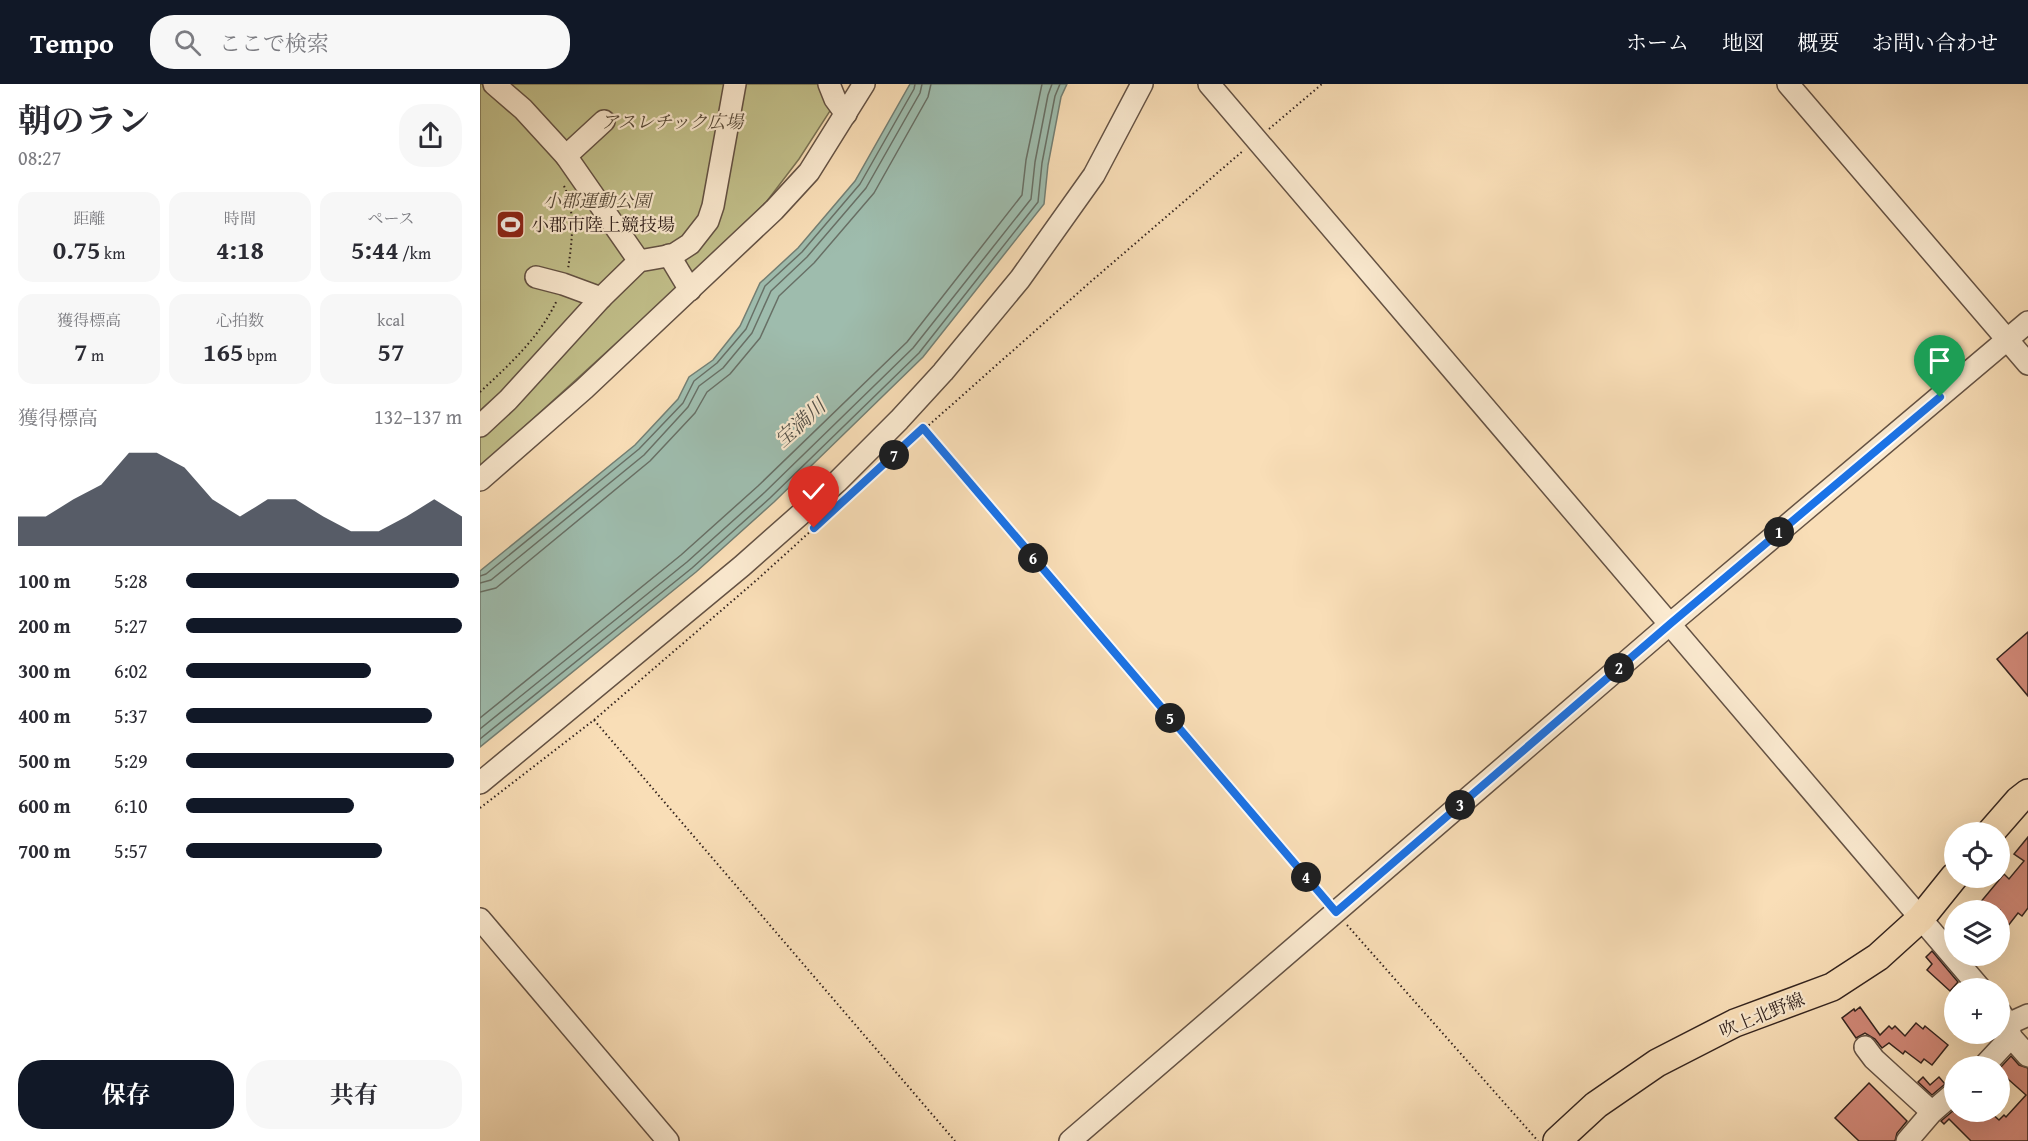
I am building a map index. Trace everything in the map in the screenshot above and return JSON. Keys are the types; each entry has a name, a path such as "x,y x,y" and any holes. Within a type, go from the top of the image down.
{"main road":[{"path":"2000,822 2028,793"},
{"name":"吹上北野線","path":"1557,1141 1596,1105 1657,1063 1735,1023 1832,987 1878,957 1921,918 1945,888"}],"street":[{"path":"494,84 523,109 566,156 639,261"},
{"path":"480,426 508,400 601,298 639,261 669,255 690,244 708,221 715,196 735,84"},
{"path":"829,84 835,99 846,114"},
{"path":"480,480 751,233 802,180 864,84"},
{"path":"480,783 742,566 837,482 899,420 943,372 1020,279 1094,175 1142,84"},
{"path":"1209,84 1972,978"},
{"path":"1788,84 2028,364"},
{"path":"566,156 604,121"},
{"path":"669,255 690,291"},
{"path":"536,277 601,298"},
{"path":"1070,1141 1670,624 2028,322"},
{"path":"480,919 668,1141"},
{"path":"2010,1022 2028,1015"},
{"path":"2010,1030 2028,1056"},
{"path":"1865,1047 1874,1059 1932,1112"},
{"path":"1907,1141 1944,1102"}],"path":[{"path":"854,491 1160,221 1322,84"},
{"path":"923,428 1336,912 1538,1141"},
{"path":"480,808 594,720 759,578 828,515"},
{"path":"594,720 955,1141"}],"green space":[{"name":"小郡運動公園","path":"480,84 822,84 830,111 799,159 767,201 689,277 480,467"}],"water":[{"name":"宝満川","path":"910,84 1067,84 1061,97 1048,165 1044,204 923,357 774,502 696,572 480,747 480,571 635,445 678,399 689,377 713,360 740,326 760,283 798,248 855,181"}],"building":[{"path":"2028,632 2028,696 1997,659"},
{"path":"2028,837 2028,908 2022,916 2018,913 2010,923 2010,900 1982,900 1992,888 2010,888 2010,878 2024,861 2014,854"},
{"path":"1932,951 1955,978 1944,978 1944,986 1927,970 1932,964 1926,957"},
{"path":"1860,1007 1880,1035 1889,1026 1892,1029 1895,1026 1905,1036 1916,1023 1923,1029 1925,1026 1948,1045 1932,1065 1924,1059 1921,1063 1905,1051 1903,1054 1889,1043 1882,1048 1875,1039 1865,1033 1856,1038 1842,1018 1854,1009 1855,1011"},
{"path":"2010,1057 2019,1065 2028,1068 2028,1141 1971,1141 1952,1122 2010,1122 2010,1113 2026,1095 2010,1081"},
{"path":"1923,1077 1930,1085 1939,1077 1944,1085 1932,1095 1918,1082"},
{"path":"1869,1083 1907,1121 1897,1133 1895,1141 1859,1141 1835,1118"}],"place":[{"name":"小郡市陸上競技場","path":"510,225"}],"route":[{"path":"814,528 923,428 1336,912 1670,624 1940,397"}],"park label":[{"name":"アスレチック広場","path":"672,122"}]}
